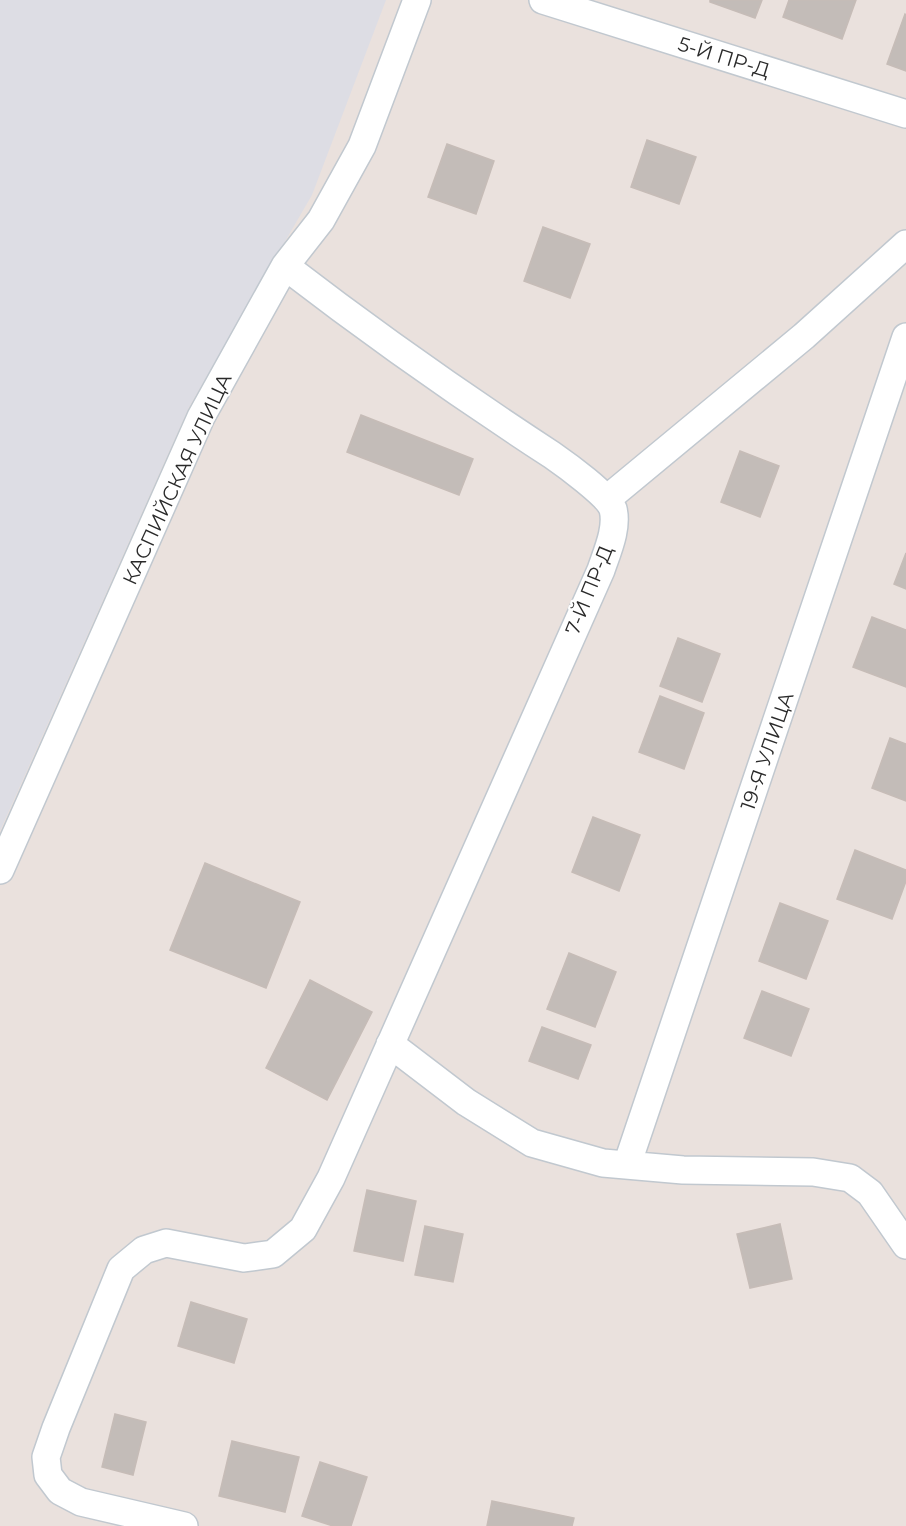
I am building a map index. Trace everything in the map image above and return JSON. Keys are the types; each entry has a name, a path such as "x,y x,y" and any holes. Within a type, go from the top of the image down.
{"street":[{"name":"КАСПИЙСКАЯ УЛИЦА","path":"0,870 201,417 285,266 321,220 362,146 417,0"},
{"name":"5-Й ПР-Д","path":"543,0 906,114"},
{"path":"285,266 369,331 563,462 608,499 804,336 906,244"},
{"name":"19-Я УЛИЦА","path":"627,1165 906,337"},
{"name":"7-Й ПР-Д","path":"184,1526 81,1502 60,1491 48,1475 46,1457 56,1428 121,1269 144,1250 166,1243 243,1258 273,1254 303,1228 331,1178 601,570 614,526 613,509 608,499"},
{"path":"390,1044 466,1102 532,1143 603,1163 683,1170 813,1172 850,1178 870,1193 906,1245"}],"shaded area":[{"path":"0,0 386,0 312,195 189,407 0,831"}],"building":[{"path":"710,0 762,0 755,18 710,2"},
{"path":"789,0 856,0 842,39 783,17"},
{"path":"906,15 906,71 887,64"},
{"path":"647,140 696,157 679,204 631,187"},
{"path":"447,144 494,161 476,214 428,197"},
{"path":"543,227 590,244 570,298 524,281"},
{"path":"361,415 473,459 459,495 347,452"},
{"path":"740,451 779,466 760,517 721,502"},
{"path":"906,553 906,589 894,584"},
{"path":"872,617 906,630 906,687 853,667"},
{"path":"678,638 720,654 702,702 660,686"},
{"path":"660,696 704,713 684,769 639,752"},
{"path":"890,738 906,744 906,801 872,788"},
{"path":"593,817 640,835 619,891 572,872"},
{"path":"855,850 906,870 906,881 892,919 837,899"},
{"path":"205,863 300,902 266,988 170,950"},
{"path":"780,903 828,921 806,979 759,961"},
{"path":"569,953 616,972 595,1027 547,1009"},
{"path":"310,980 372,1012 327,1100 266,1068"},
{"path":"762,991 809,1009 791,1056 744,1038"},
{"path":"542,1027 591,1045 578,1079 529,1061"},
{"path":"367,1190 416,1201 403,1261 354,1251"},
{"path":"780,1224 792,1279 750,1288 737,1234"},
{"path":"425,1226 463,1234 453,1282 415,1275"},
{"path":"191,1302 247,1319 234,1363 178,1346"},
{"path":"115,1414 146,1422 133,1475 102,1467"},
{"path":"232,1441 299,1457 285,1512 219,1496"},
{"path":"320,1462 367,1477 351,1526 333,1526 302,1516"},
{"path":"492,1501 574,1518 572,1526 487,1526"}]}
